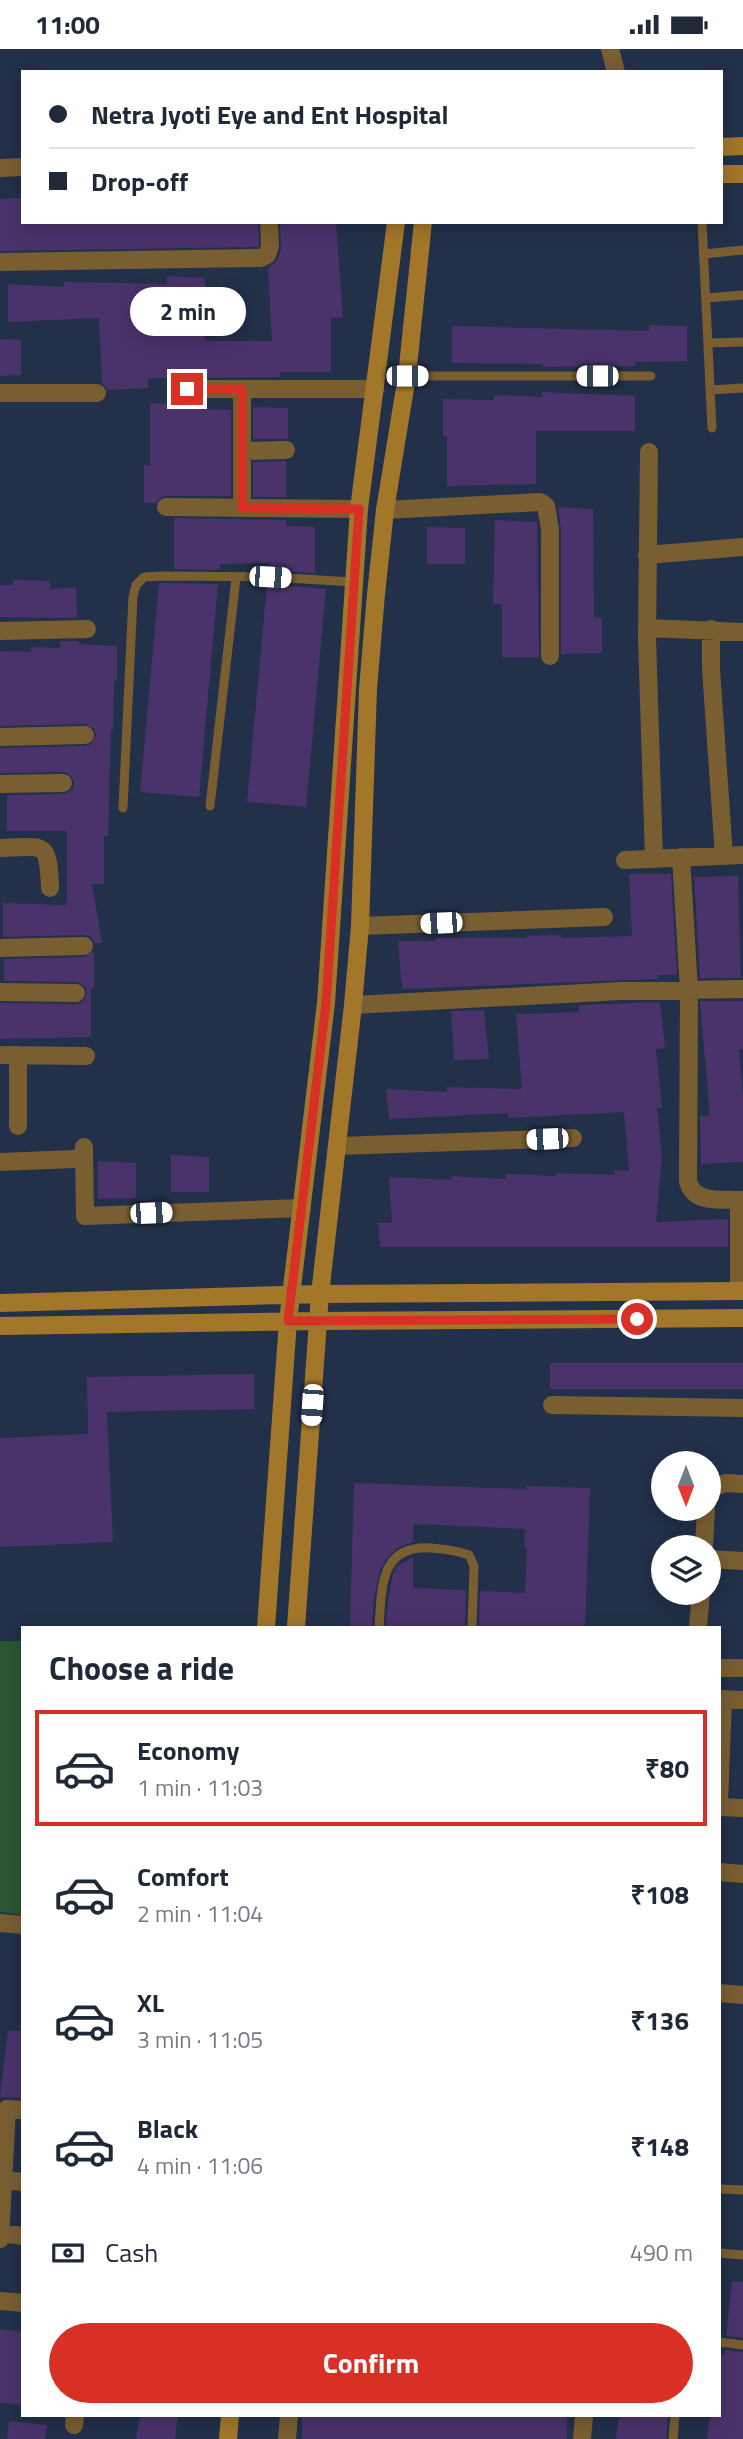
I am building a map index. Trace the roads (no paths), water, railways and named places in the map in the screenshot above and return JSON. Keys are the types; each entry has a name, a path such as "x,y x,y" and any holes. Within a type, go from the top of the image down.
{"street":[{"path":"610,49 615,70"},
{"path":"723,146 743,146"},
{"path":"0,168 21,167"},
{"path":"723,174 743,174"},
{"path":"0,262 261,258 267,255 270,246 269,224"},
{"path":"266,1626 288,1321 326,1003 332,931 359,509 396,224"},
{"path":"296,1626 320,1294 360,926 368,689 385,510 407,376 423,224"},
{"path":"187,389 376,389"},
{"path":"242,389 242,508"},
{"path":"0,393 97,393"},
{"path":"242,451 286,450"},
{"path":"649,451 647,628 654,859"},
{"path":"385,510 540,502 546,506 550,529 550,656"},
{"path":"166,507 359,509"},
{"path":"647,555 743,547"},
{"path":"647,628 743,632"},
{"path":"0,631 87,629"},
{"path":"710,629 724,856"},
{"path":"0,737 85,736"},
{"path":"0,785 63,783"},
{"path":"0,848 38,847 46,851 49,858 50,888"},
{"path":"625,860 743,855"},
{"path":"0,1303 292,1294 741,1291 741,1200 696,1195 690,1189 688,1181 689,990 681,857"},
{"path":"360,926 604,917"},
{"path":"0,948 84,946"},
{"path":"353,1005 621,991 743,989"},
{"path":"0,992 76,993"},
{"path":"18,1126 9,1055 86,1056"},
{"path":"337,1146 573,1138"},
{"path":"0,1162 79,1153 85,1216 302,1208"},
{"path":"0,1326 743,1318"},
{"path":"552,1405 743,1408"},
{"path":"721,1485 743,1484"},
{"path":"721,1560 743,1561"},
{"path":"698,1626 700,1605"},
{"path":"721,1668 743,1668"},
{"path":"721,1700 743,1700"},
{"path":"721,1805 743,1808"},
{"path":"721,1872 743,1874"},
{"path":"0,1923 21,1926"},
{"path":"721,1993 743,1995"},
{"path":"0,2239 7,2109 21,2110"},
{"path":"3,2180 21,2182"},
{"path":"0,2233 21,2235"},
{"path":"0,2301 21,2303"},
{"path":"228,2439 230,2417"},
{"path":"288,2439 289,2417"},
{"path":"582,2439 584,2417"}],"lane":[{"path":"702,224 712,428"},
{"path":"704,254 743,250"},
{"path":"706,298 743,295"},
{"path":"708,343 743,342"},
{"path":"407,376 651,376"},
{"path":"710,390 743,389"},
{"path":"122,808 133,597 136,585 144,577 353,582"},
{"path":"210,806 236,578"},
{"path":"379,1626 386,1572 395,1556 414,1547 454,1550 469,1555 474,1566 472,1626"},
{"path":"721,2189 743,2190"},
{"path":"721,2253 743,2255"},
{"path":"721,2342 743,2345"},
{"path":"673,2439 675,2417"}]}
